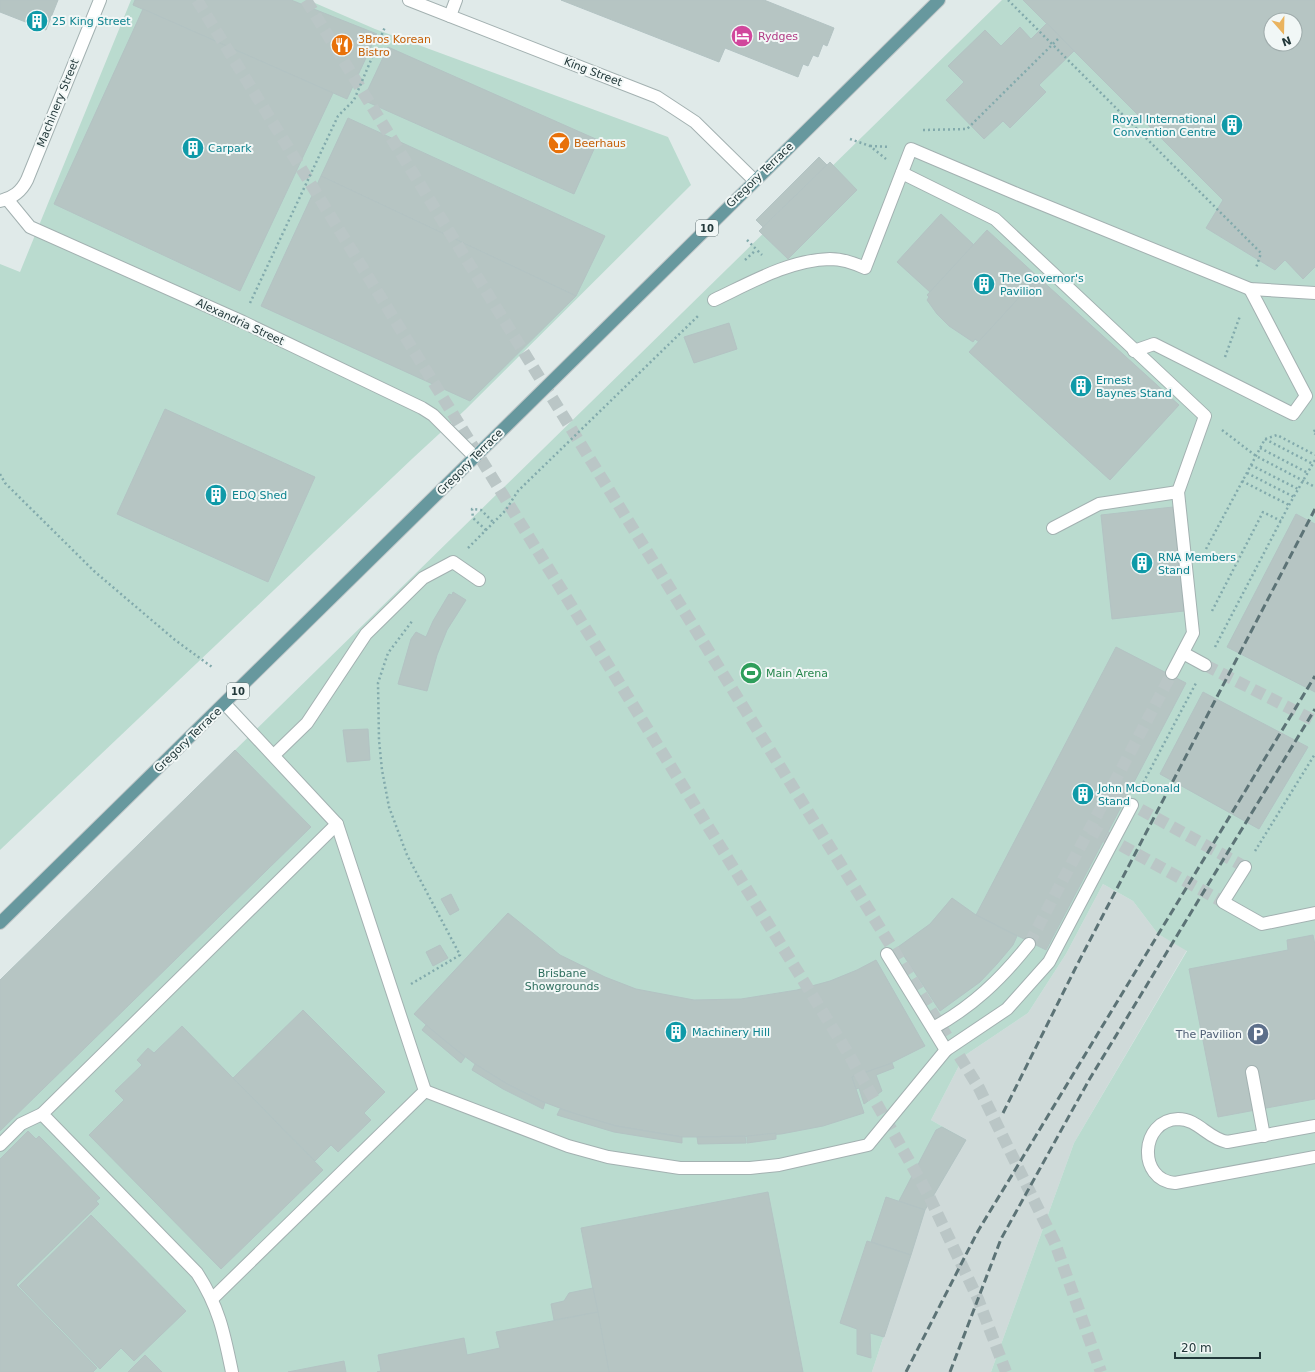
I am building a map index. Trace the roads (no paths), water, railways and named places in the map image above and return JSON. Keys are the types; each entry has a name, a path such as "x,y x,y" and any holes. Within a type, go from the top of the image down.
{"main road":[{"name":"Gregory Terrace","path":"0,923 225,704 754,180 940,0"}],"street":[{"name":"Machinery Street","path":"4,200 18,192 27,180 100,0"},
{"name":"King Street","path":"409,0 664,101 695,122 754,180"},
{"path":"450,16 456,0"},
{"path":"714,300 769,274 816,260 831,259 846,261 865,268 912,149 1016,194 1250,289 1315,293"},
{"path":"902,173 995,219 1205,416 1178,492 1193,633 1172,673"},
{"name":"Alexandria Street","path":"4,200 30,227 243,322 422,408 433,415 475,457"},
{"path":"1134,351 1154,344 1293,414 1306,396 1250,289"},
{"path":"1053,528 1099,504 1178,492"},
{"path":"274,755 307,723 366,634 423,578 453,562 479,580"},
{"path":"1183,653 1205,665"},
{"path":"225,704 337,824 425,1091"},
{"path":"425,1091 568,1146 608,1157 680,1168 748,1168 779,1165 868,1145 946,1050 1007,1009 1049,962 1132,805"},
{"path":"0,1145 21,1124 42,1114 337,824"},
{"path":"1245,868 1223,902 1262,924 1315,913"},
{"path":"933,1028 968,1007 988,990 1006,972 1029,944"},
{"path":"887,954 946,1050"},
{"path":"1252,1072 1264,1136"},
{"path":"212,1298 425,1091"},
{"path":"42,1114 181,1254 197,1273 212,1298 224,1332 232,1372"},
{"path":"1315,1126 1227,1142 1216,1140 1196,1124 1188,1120 1172,1120 1154,1131 1150,1139 1147,1157 1155,1173 1162,1179 1175,1183 1315,1157"}],"tunnel":[{"path":"197,0 848,1053 928,1194 978,1299 1006,1372"},
{"path":"306,0 979,1088 1055,1243 1101,1372"},
{"path":"1205,665 1315,721"},
{"path":"1029,944 1172,673"},
{"path":"1109,792 1245,867"},
{"path":"1090,828 1223,902"}],"railway":[{"path":"1003,1113 1077,965 1315,509"},
{"path":"906,1372 978,1231 1315,676"},
{"path":"950,1372 1001,1239 1089,1080 1315,709"}],"place":[{"name":"25 King Street","path":"37,21"},
{"name":"Rydges","path":"742,36"},
{"name":"3Bros Korean Bistro","path":"342,45"},
{"name":"Royal International Convention Centre","path":"1232,125"},
{"name":"Beerhaus","path":"559,143"},
{"name":"Carpark","path":"193,148"},
{"name":"The Governor's Pavilion","path":"984,284"},
{"name":"Ernest Baynes Stand","path":"1081,386"},
{"name":"EDQ Shed","path":"216,495"},
{"name":"RNA Members Stand","path":"1142,563"},
{"name":"Main Arena","path":"751,673"},
{"name":"John McDonald Stand","path":"1083,794"},
{"name":"Machinery Hill","path":"676,1032"},
{"name":"The Pavilion","path":"1258,1034"}],"park label":[{"name":"Brisbane Showgrounds","path":"562,979"}]}
